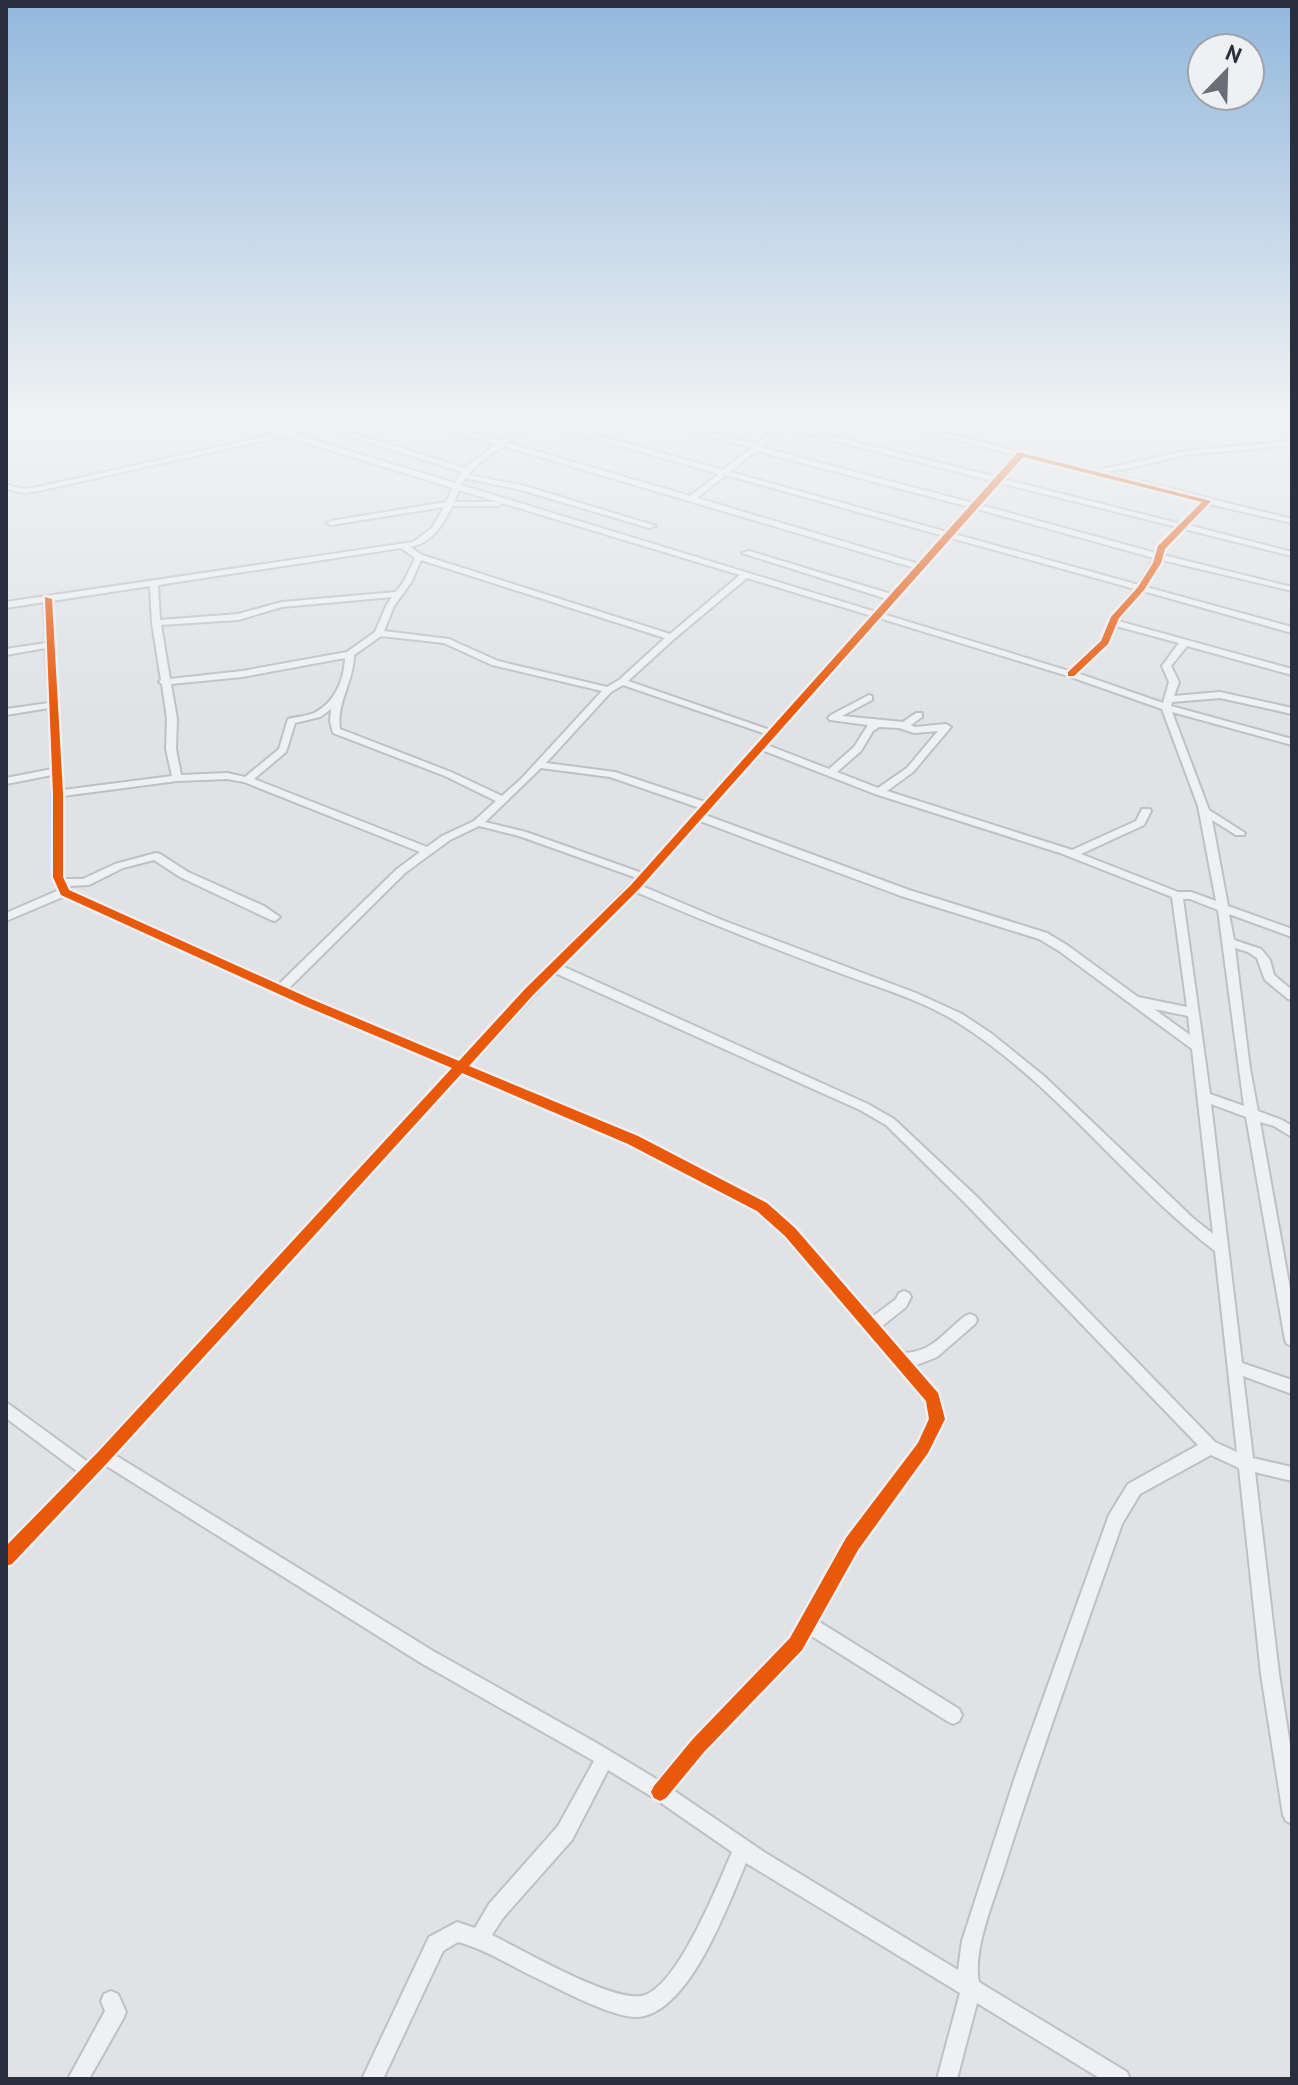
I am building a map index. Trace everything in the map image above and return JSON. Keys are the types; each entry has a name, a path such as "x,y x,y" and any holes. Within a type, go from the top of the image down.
{"street":[{"path":"331,523 398,512"},
{"path":"6,605 404,547 431,535 445,512"},
{"path":"539,512 1292,742"},
{"path":"605,512 652,526"},
{"path":"737,512 921,567"},
{"path":"869,512 1292,630"},
{"path":"6,1558 462,1067 635,887 970,512"},
{"path":"998,512 1292,589"},
{"path":"1125,512 1292,554"},
{"path":"1071,674 1105,642 1114,619 1141,588 1161,557 1161,548 1197,512"},
{"path":"1255,512 1292,521"},
{"path":"404,547 419,557 671,637"},
{"path":"746,553 894,598"},
{"path":"164,682 242,674 350,654 379,633 419,557"},
{"path":"280,990 370,898 427,851 481,821 541,765 608,690 622,682 745,575"},
{"path":"154,584 156,623 177,778"},
{"path":"156,623 238,617 282,605 398,594"},
{"path":"48,599 62,887"},
{"path":"1114,619 1292,672"},
{"path":"379,633 446,641 495,663 608,690"},
{"path":"1186,641 1166,666 1174,682 1168,703 1205,812 1229,943 1244,1069 1292,1340"},
{"path":"6,652 50,645"},
{"path":"350,654 349,671 334,721 336,731 448,774 503,800"},
{"path":"622,682 771,733"},
{"path":"1168,703 1220,695 1292,711"},
{"path":"869,698 833,718 905,725 919,715"},
{"path":"247,780 283,750 291,721 317,715 338,700"},
{"path":"6,712 52,705"},
{"path":"830,773 858,749 869,729 880,724"},
{"path":"879,792 910,770 925,748 948,726 914,730 897,724"},
{"path":"760,746 879,792 1072,854 1177,895 1221,906 1292,933"},
{"path":"541,765 612,774 905,893 1043,936 1198,1047"},
{"path":"6,781 55,771"},
{"path":"58,794 207,775 247,780 427,851"},
{"path":"1072,854 1140,823 1146,811"},
{"path":"1205,812 1240,833"},
{"path":"481,821 644,877"},
{"path":"6,917 62,887 85,883 119,866 156,856 187,876 248,901 275,917"},
{"path":"62,887 280,990 633,1140 762,1207 790,1232 933,1398 937,1419 923,1448 852,1544 796,1644 698,1746 660,1792"},
{"path":"635,887 718,923 912,996 958,1017 1040,1079 1166,1202 1219,1247"},
{"path":"1177,895 1204,1097 1270,1674 1292,1815"},
{"path":"1229,943 1259,951 1266,961 1269,977 1292,996"},
{"path":"555,968 864,1107 890,1122 971,1200 1210,1447 1245,1463 1292,1474"},
{"path":"1130,998 1193,1013"},
{"path":"1204,1097 1278,1123 1292,1132"},
{"path":"871,1326 901,1303 904,1297"},
{"path":"901,1360 920,1361 936,1352 952,1332 970,1320"},
{"path":"1235,1367 1292,1387"},
{"path":"6,1409 88,1471"},
{"path":"947,2079 971,1988 966,1974 974,1934 1024,1777 1115,1520 1134,1489 1210,1447"},
{"path":"104,1456 427,1657 605,1758 660,1792 742,1850 1120,2079"},
{"path":"808,1624 953,1715"},
{"path":"479,1940 496,1911 565,1833 605,1758"},
{"path":"372,2079 436,1944 457,1932 603,1997 639,2007 654,2005 668,1991 701,1942 742,1850"},
{"path":"78,2079 116,2012 111,2001"}],"cycle path":[{"path":"6,1558 104,1456 530,991 635,887 969,512"},
{"path":"1071,674 1105,642 1115,617 1141,588 1157,563 1161,548 1196,512"},
{"path":"48,599 58,794 58,877 65,892 307,1002 633,1140 762,1207 790,1232 933,1398 937,1419 923,1448 852,1544 796,1644 698,1746 660,1792"}]}
